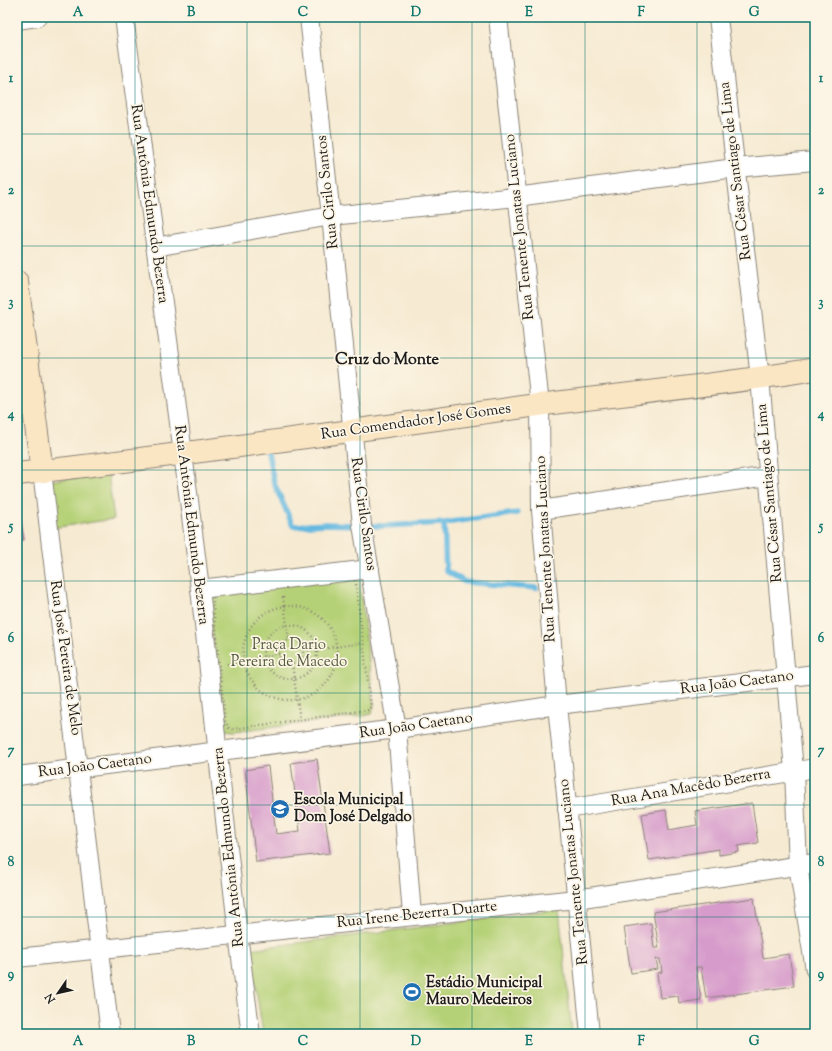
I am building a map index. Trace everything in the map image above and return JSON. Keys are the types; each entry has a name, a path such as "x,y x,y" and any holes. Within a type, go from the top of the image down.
{"street":[{"path":"17,20 36,17"},
{"name":"Rua Antônia Edmundo Bezerra","path":"124,17 200,589 219,751 237,934 251,1034"},
{"name":"Rua Cirilo Santos","path":"309,17 331,216 362,526 397,729 412,916"},
{"name":"Rua Tenente Jonatas Luciano","path":"498,17 516,197 540,405 541,510 557,705 590,1034"},
{"name":"Rua César Santiago de Lima","path":"718,17 760,378 794,771 806,865 815,968"},
{"path":"155,247 331,216 516,197 735,168 815,160"},
{"name":"Rua José Pereira de Melo","path":"17,282 79,769 98,948 110,1034"},
{"name":"Rua Comendador José Gomes","path":"17,474 182,452 352,432 540,405 760,378 815,369"},
{"path":"541,510 768,476"},
{"path":"200,589 370,569"},
{"name":"Rua João Caetano","path":"17,776 397,729 557,705 815,674"},
{"name":"Rua Ana Macêdo Bezerra","path":"567,809 815,768"},
{"name":"Rua Irene Bezerra Duarte","path":"17,958 98,948 576,899 806,865"}],"path":[{"path":"348,577 352,578 356,585 363,643 371,706 369,710 233,729 228,728 226,725 213,597 217,595 282,586 348,577"},
{"path":"282,586 288,640"},
{"path":"284,606 304,607 317,614 329,625 337,647 338,656 334,672 326,685 313,695 297,700 282,700 266,694 254,684 246,671 244,661 244,641 250,627 260,616 274,608 284,606"},
{"path":"286,625 295,625 307,631 316,641 317,649 317,659 313,668 307,674 294,680 280,678 272,673 266,666 263,657 263,648 268,636 278,627 286,625"},
{"path":"288,640 299,642 304,652 301,660 292,664 284,661 279,654 281,646 288,640"},
{"path":"304,652 363,643"},
{"path":"220,666 279,654"},
{"path":"292,664 300,720"}],"green space":[{"path":"108,473 114,519 52,528 48,481"},
{"name":"Praça Dario Pereira de Macedo","path":"359,578 374,705 372,714 234,732 224,731 208,597 210,592"},
{"name":"Estádio Municipal Mauro Medeiros","path":"559,909 572,1034 263,1034 250,949"}],"building":[{"path":"17,499 24,540 17,541"},
{"name":"Escola Municipal Dom José Delgado","path":"317,759 330,853 256,862 245,770 268,766 276,834 300,831 291,763"},
{"path":"752,803 758,843 738,846 739,852 719,855 719,849 649,860 642,814 666,810 669,830 697,825 695,811"},
{"path":"754,898 763,958 789,954 794,986 706,998 701,967 696,967 701,1000 679,1003 678,996 660,998 657,973 662,972 660,959 656,959 658,969 631,973 624,927 651,923 654,948 659,948 653,912"}],"waterway":[{"path":"265,448 267,448 274,483 293,526 326,524 383,526 444,523 446,571 465,582 536,588"},
{"path":"444,523 517,513"}],"place":[{"name":"Escola Municipal Dom José Delgado","path":"280,809"},
{"name":"Estádio Municipal Mauro Medeiros","path":"412,992"}],"district":[{"name":"Cruz do Monte","path":"387,360"}]}
